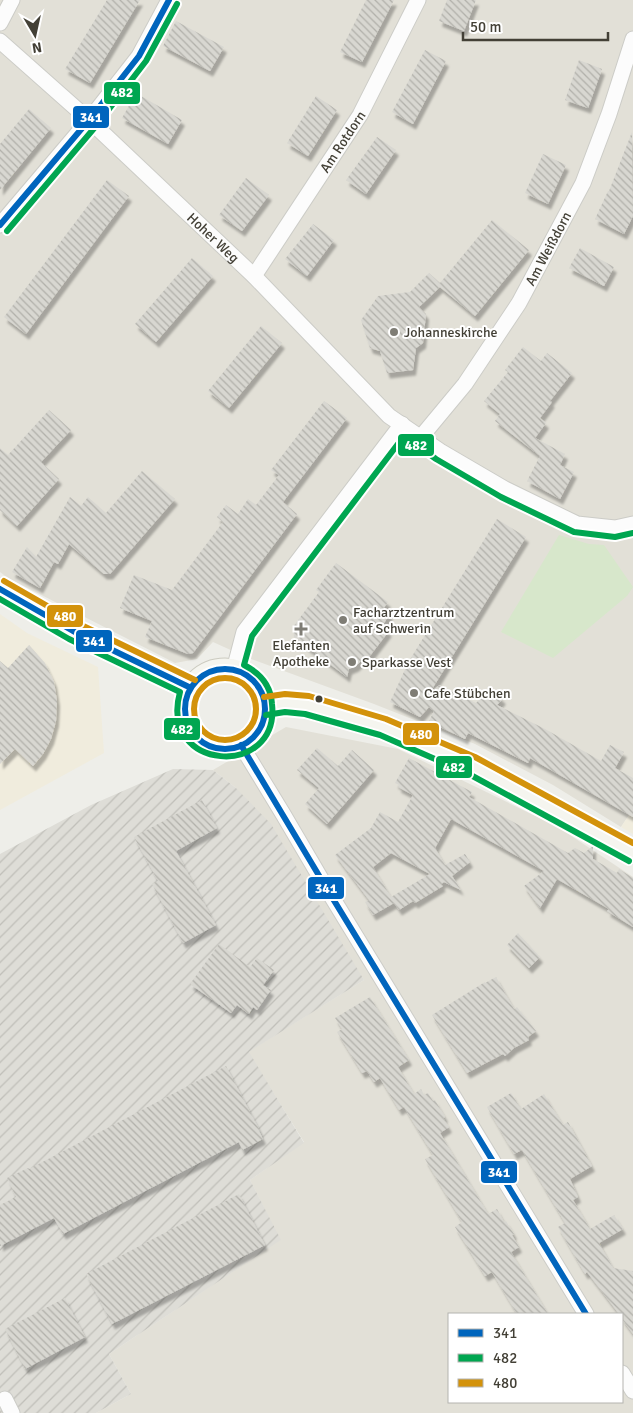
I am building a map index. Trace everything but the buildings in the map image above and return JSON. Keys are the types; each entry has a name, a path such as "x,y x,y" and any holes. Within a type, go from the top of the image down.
{"main road":[{"path":"0,588 74,631 191,688"},
{"path":"217,670 234,670 256,683 260,690 265,706 263,722 258,732 241,745 231,748 211,746 197,737 189,726 186,716 187,697 199,678 217,670"},
{"path":"265,706 285,703 307,705 383,727 471,765 633,853"}],"street":[{"path":"0,23 12,0"},
{"path":"0,225 89,120 139,56 169,0"},
{"name":"Am Rotdorn","path":"254,276 360,115 418,0"},
{"name":"Am Weißdorn","path":"422,438 465,384 518,303 578,191 610,114 633,39"},
{"name":"Hoher Weg","path":"0,41 89,120 254,276 389,416 440,451 505,489 577,524 614,528 633,524"},
{"path":"234,670 244,632 402,424"},
{"path":"241,745 585,1313"},
{"path":"623,1375 633,1391"},
{"path":"5,1399 12,1413"}],"shaded area":[{"path":"0,0 633,0 633,809 621,827 553,785 475,744 374,704 246,657 213,642 197,659 175,663 8,578 0,572"},
{"path":"0,614 27,633 98,667 104,753 0,810"},
{"path":"286,727 398,749 558,827 633,877 633,1413 96,1413 131,1394 109,1354 280,1240 250,1180 304,1142 248,1052 364,980 236,788 213,770"},
{"path":"173,769 213,770 236,788 271,824 364,980 249,1052 304,1143 250,1180 281,1240 109,1354 131,1394 96,1413 0,1413 0,854 91,805"},
{"path":"633,809 633,834 621,827"}],"green space":[{"path":"559,535 589,544 604,545 633,587 627,596 553,658 501,632"}],"transit line":[{"name":"341","path":"0,225 89,120 139,56 169,0"},
{"name":"482","path":"7,231 96,126 146,61 177,4"},
{"name":"482","path":"0,599 69,639 180,692 178,719 186,738 202,751 221,756 241,754 258,745 269,728 272,704 264,681 244,665 252,636 404,436 436,459 501,497 574,532 615,537 633,533"},
{"name":"480","path":"4,581 77,623 195,680"},
{"name":"341","path":"0,589 73,631 191,688"},
{"name":"341","path":"225,669 240,672 253,681 262,694 265,709 262,724 253,737 240,746 225,749 210,746 197,737 188,724 185,709 188,694 197,681 210,672 225,669"},
{"name":"480","path":"225,678 242,683 247,687 251,692 256,709 251,726 247,731 242,735 225,740 208,735 203,731 199,726 194,709 199,692 203,687 208,683 225,678"},
{"name":"480","path":"264,697 285,694 309,696 386,719 475,757 633,843"},
{"name":"482","path":"266,715 285,712 305,714 380,735 467,773 629,861"},
{"name":"341","path":"241,745 585,1313"}],"place":[{"name":"Johanneskirche","path":"394,332"},
{"name":"Facharztzentrum auf Schwerin","path":"343,620"},
{"name":"Elefanten Apotheke","path":"301,629"},
{"name":"Sparkasse Vest","path":"352,662"},
{"name":"Cafe Stübchen","path":"414,693"}]}
